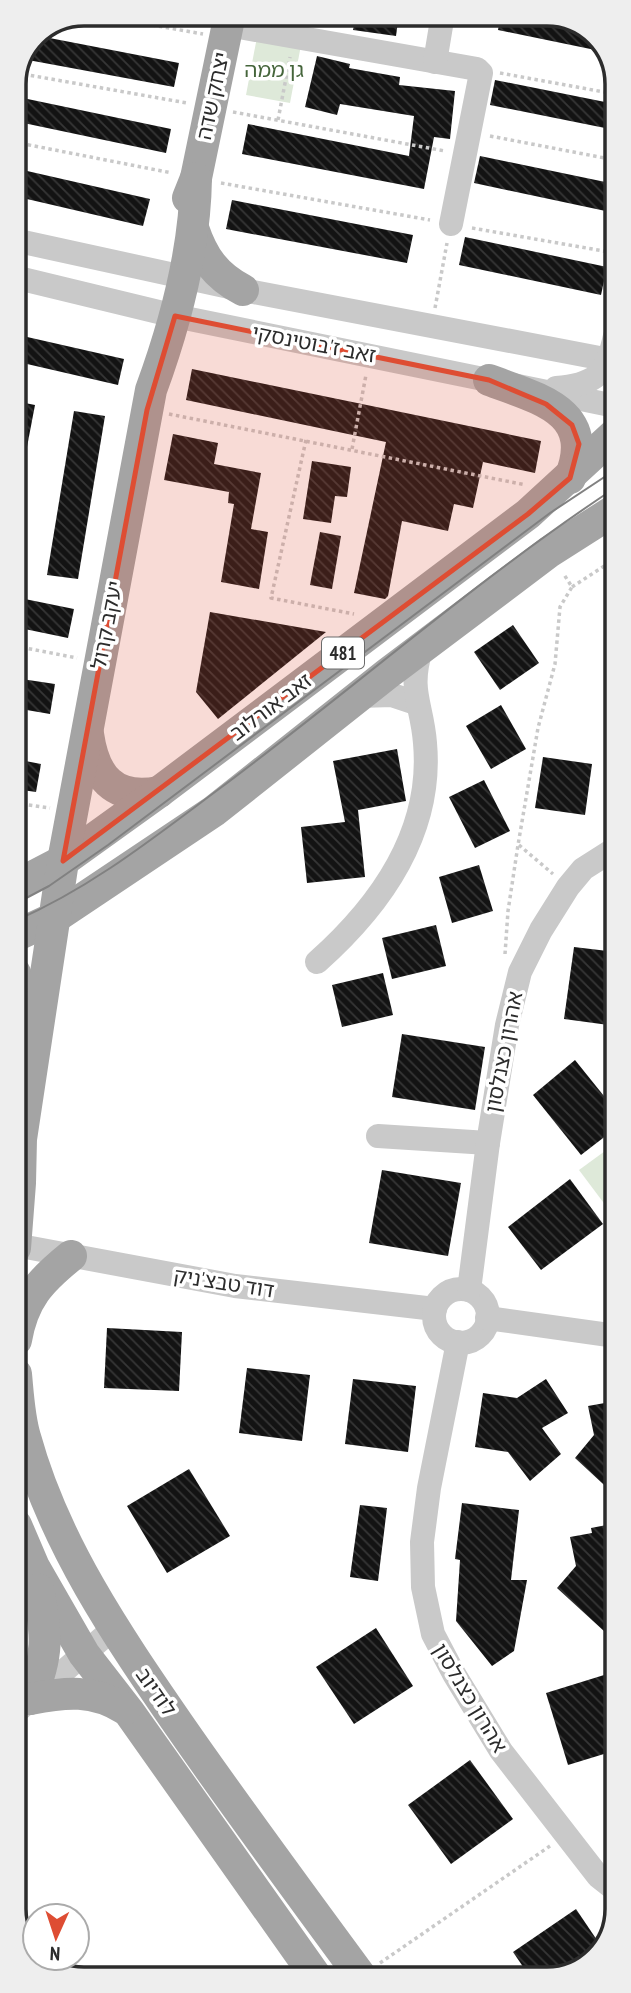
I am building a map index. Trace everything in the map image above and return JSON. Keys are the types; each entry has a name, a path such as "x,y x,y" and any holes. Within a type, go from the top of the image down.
{"main road":[{"name":"יצחק שדה","path":"166,314 175,276 193,228 196,178 224,26"},
{"name":"יצחק שדה","path":"175,276 180,219 196,178"},
{"path":"193,228 200,248 214,271 243,290"},
{"name":"יעקב קרול","path":"26,958 49,886 63,861 149,400 167,345 166,314"},
{"path":"503,383 547,404 572,425 579,444 576,462 563,485"},
{"name":"זאב אורלוב","path":"26,880 63,861 159,792 528,514 563,485 605,444"},
{"name":"481","path":"34,927 214,811 359,696 549,552 605,516"},
{"path":"87,729 93,758 102,776 122,791 140,794 159,792"},
{"name":"יעקב קרול","path":"26,1057 34,927"},
{"path":"26,1305 43,1280 71,1256"},
{"name":"לודיוב","path":"26,1451 76,1562 113,1629 209,1769 354,1967"},
{"name":"לודיוב","path":"26,1548 84,1654 129,1712 309,1967"},
{"path":"26,1700 37,1684 46,1644 45,1622 34,1567"},
{"path":"26,1704 61,1693 79,1692 113,1701 129,1712"}],"street":[{"path":"230,26 477,69 481,74 451,224"},
{"path":"435,62 441,26"},
{"name":"זאב ז'בוטינסקי","path":"26,243 243,290 605,359"},
{"name":"זאב ז'בוטינסקי","path":"26,280 166,314 605,404"},
{"path":"503,383 548,389 574,386 596,377 605,369"},
{"path":"317,962 348,935 372,906 396,871 413,832 424,793 425,746 422,718 416,703 414,676 421,649"},
{"path":"359,696 392,695 416,703"},
{"name":"אהרון כצנלסון","path":"469,1290 488,1143 513,996 520,972 541,930 568,887 583,869 605,855"},
{"path":"378,1136 488,1143"},
{"name":"דוד טבצ'ניק","path":"26,1248 234,1286 435,1309"},
{"path":"453,1290 469,1290 484,1301 487,1318 485,1328 478,1337 458,1342 443,1336 436,1326 435,1309 444,1295 453,1290"},
{"path":"487,1318 605,1334"},
{"name":"אהרון כצנלסון","path":"458,1342 429,1488 422,1542 423,1587 433,1634 501,1752 605,1882"},
{"path":"26,1702 113,1629"}],"path":[{"path":"278,120 294,36"},
{"path":"477,69 605,92"},
{"path":"27,75 278,120 605,159"},
{"path":"26,144 196,178 605,251"},
{"path":"431,326 451,224"},
{"path":"352,449 370,355"},
{"path":"149,400 306,440 563,485"},
{"path":"306,440 271,598 387,620"},
{"path":"549,552 572,587"},
{"path":"505,960 508,911 518,845 538,728 555,664 560,607 572,587 605,566"},
{"path":"26,648 100,662"},
{"path":"26,805 73,811"},
{"path":"518,845 568,887"},
{"path":"375,1967 566,1835"}],"highlighted area":[{"path":"175,316 489,380 546,404 572,425 579,444 570,478 528,514 63,861 147,410"}],"green space":[{"name":"גן ממה","path":"257,37 301,45 290,103 246,95"},
{"path":"605,1151 605,1205 579,1170"}],"building":[{"path":"354,26 397,26 396,36 353,30"},
{"path":"499,26 562,28 582,38 593,50 498,30"},
{"path":"49,38 179,63 174,87 32,61"},
{"path":"317,56 350,64 349,68 400,77 399,85 455,91 450,139 434,137 424,189 242,154 248,124 409,156 414,116 340,104 337,115 305,107"},
{"path":"495,80 605,102 605,128 490,105"},
{"path":"26,99 171,129 166,153 26,124"},
{"path":"480,156 605,182 605,211 474,183"},
{"path":"26,171 150,199 143,226 26,199"},
{"path":"232,200 413,235 407,263 226,229"},
{"path":"465,237 605,267 605,276 601,295 459,265"},
{"path":"26,337 124,359 118,385 26,364"},
{"path":"192,369 541,441 535,473 483,462 473,508 454,504 448,531 402,521 388,596 385,599 354,593 386,442 186,400"},
{"path":"26,403 35,405 26,452"},
{"path":"74,411 105,416 78,579 47,575"},
{"path":"173,434 218,443 214,464 261,473 251,529 268,532 259,589 221,582 234,504 228,503 229,492 164,480"},
{"path":"312,461 351,467 347,497 335,496 331,523 303,519"},
{"path":"320,532 341,536 332,589 310,585"},
{"path":"26,599 74,609 68,638 26,629"},
{"path":"210,612 326,632 218,719 196,692"},
{"path":"513,625 539,663 500,690 474,652"},
{"path":"26,680 55,684 50,714 26,710"},
{"path":"501,705 526,749 491,769 466,726"},
{"path":"397,749 406,801 358,810 365,877 307,883 301,827 345,822 333,761"},
{"path":"543,757 592,764 585,815 535,808"},
{"path":"26,761 41,764 36,792 26,791"},
{"path":"484,780 510,831 475,848 449,797"},
{"path":"479,865 493,911 452,923 439,877"},
{"path":"436,925 446,966 392,979 382,938"},
{"path":"574,947 605,951 605,1025 564,1019"},
{"path":"383,973 393,1015 342,1027 332,985"},
{"path":"402,1034 485,1047 475,1110 392,1097"},
{"path":"575,1060 605,1097 605,1136 581,1155 533,1095"},
{"path":"382,1170 461,1183 448,1256 369,1243"},
{"path":"570,1179 603,1224 541,1270 508,1227"},
{"path":"107,1328 182,1332 179,1391 104,1388"},
{"path":"247,1368 310,1375 302,1441 239,1433"},
{"path":"353,1379 416,1386 408,1452 345,1444"},
{"path":"546,1379 568,1413 542,1428 561,1454 530,1481 508,1452 475,1447 483,1393 517,1398"},
{"path":"605,1403 605,1486 575,1458 594,1435 588,1406"},
{"path":"189,1469 230,1536 167,1573 127,1506"},
{"path":"462,1503 519,1510 511,1580 527,1580 514,1651 492,1666 456,1621 460,1560 455,1559"},
{"path":"360,1505 387,1508 378,1581 350,1577"},
{"path":"605,1525 605,1632 557,1588 576,1566 570,1537 592,1533 591,1528"},
{"path":"376,1628 413,1686 354,1724 316,1667"},
{"path":"605,1675 605,1754 568,1765 546,1693"},
{"path":"470,1760 513,1819 451,1864 408,1805"},
{"path":"576,1909 596,1939 579,1957 562,1965 523,1967 513,1952"}],"tram line":[{"path":"26,898 49,886 108,845 550,513 605,477"},
{"path":"26,916 70,893 145,844 269,751 514,559 605,495"}]}
